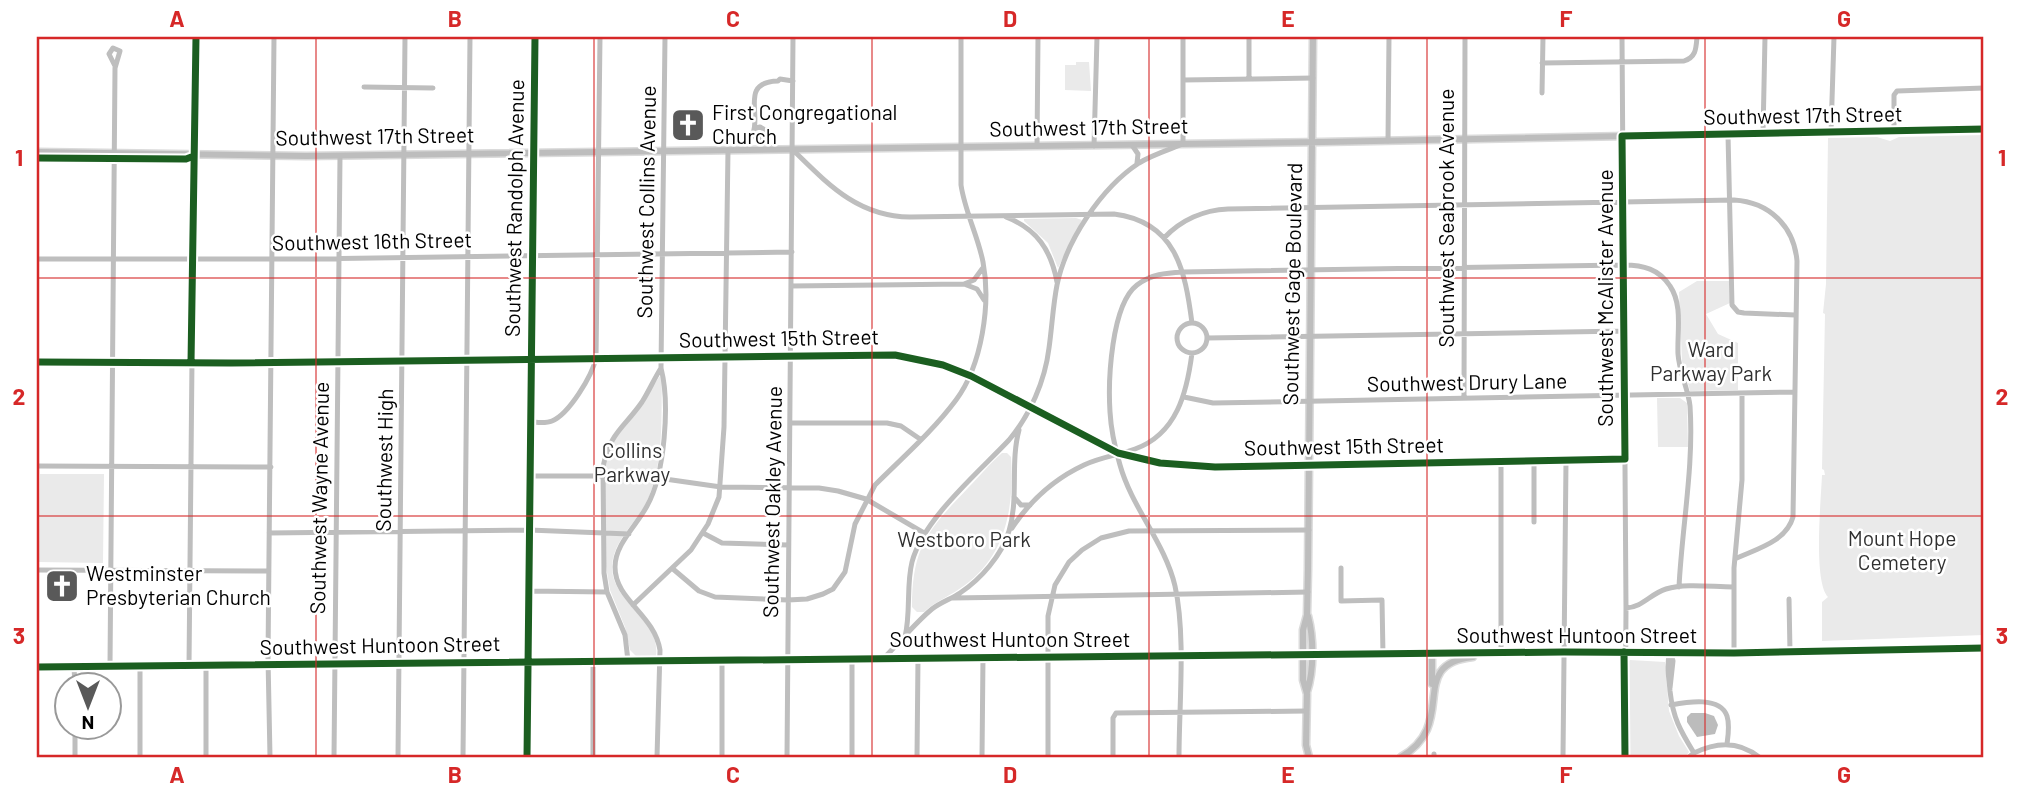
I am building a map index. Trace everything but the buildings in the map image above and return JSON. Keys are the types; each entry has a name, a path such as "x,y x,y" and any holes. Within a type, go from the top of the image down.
{"main road":[{"name":"Southwest Gage Boulevard","path":"1309,757 1306,745 1307,694 1303,680 1307,655 1303,630 1308,592 1313,37"},
{"name":"Southwest 17th Street","path":"37,158 186,153 194,156 340,156 793,150 1984,130"},
{"name":"Southwest 17th Street","path":"37,152 114,155"},
{"name":"Southwest Huntoon Street","path":"37,667 1564,652 1734,653 1984,648"},
{"path":"1401,757 1418,745 1429,728 1434,707 1435,682 1442,668 1457,659 1484,656 1488,653"},
{"path":"1432,654 1434,707"},
{"name":"Southwest Gage Boulevard","path":"1302,757 1306,745"},
{"path":"1417,756 1418,745"}],"street":[{"path":"270,757 269,533 274,37"},
{"name":"Southwest High","path":"398,757 405,37"},
{"path":"463,757 470,37"},
{"name":"Southwest Randolph Avenue","path":"527,757 535,37"},
{"path":"529,422 550,422 564,412 591,375 596,358 600,37"},
{"name":"Southwest Collins Avenue","path":"657,757 660,650 657,636 620,589 615,571 618,551 646,508 658,478 663,452 661,357 665,37"},
{"name":"Southwest Oakley Avenue","path":"787,757 793,37"},
{"path":"673,569 699,592 715,597 788,600 807,599 823,594 839,583 847,566 855,524 875,485 956,400 971,376 986,303 983,262 961,185 961,37"},
{"path":"1037,146 1038,37"},
{"path":"1094,145 1097,37"},
{"path":"905,637 910,571 924,533 1019,428 1030,408 1047,362 1057,284 1072,245 1088,215 1112,186 1136,165 1182,144 1183,37"},
{"path":"1249,37 1249,78"},
{"path":"1388,141 1389,37"},
{"name":"Southwest Seabrook Avenue","path":"1464,398 1465,37"},
{"path":"1542,93 1543,37"},
{"name":"Southwest McAlister Avenue","path":"1622,37 1625,757"},
{"path":"1542,63 1686,61 1696,52 1697,37"},
{"path":"1763,134 1765,37"},
{"path":"1831,132 1834,37"},
{"path":"110,666 115,66"},
{"path":"1183,79 1313,78"},
{"path":"756,128 756,90 765,82 780,79 793,81"},
{"path":"364,87 433,88"},
{"path":"1894,131 1894,94 1897,91 1984,88"},
{"path":"1728,135 1731,302 1741,313 1795,315"},
{"path":"1132,145 1138,154 1136,165"},
{"path":"633,605 673,569 704,533 716,506 720,487 728,150"},
{"path":"793,150 837,192 868,210 901,217 1114,215 1133,218 1149,225 1164,238 1175,253 1182,272 1192,323"},
{"path":"189,666 194,156"},
{"name":"Southwest Wayne Avenue","path":"334,757 340,156"},
{"path":"1164,238 1188,220 1216,210 1729,200 1747,201 1767,209 1781,221 1790,234 1797,261 1791,522 1780,538 1735,559"},
{"path":"1003,216 1025,225 1042,241 1053,261 1057,284"},
{"name":"Southwest 16th Street","path":"37,259 272,259 792,252"},
{"path":"792,286 964,284 980,274 983,262"},
{"path":"1179,757 1180,656 1176,593 1171,573 1125,478 1114,441 1110,395 1112,364 1122,306 1130,292 1144,280 1156,275 1182,272 1624,265 1641,265 1654,271 1666,280 1673,290 1678,309 1679,360 1690,403 1689,465 1679,587"},
{"path":"964,284 977,289 986,303"},
{"path":"1192,323 1203,328 1207,338 1201,349 1192,353 1182,349 1177,338 1181,327 1192,323"},
{"path":"1207,338 1624,331"},
{"path":"884,658 927,614 976,580 992,563 1009,533 1030,505 1062,477 1085,464 1134,450 1153,440 1169,425 1184,397 1192,353"},
{"name":"Southwest 15th Street","path":"37,362 191,363 895,355 943,365 971,376 1118,453 1160,463 1200,467 1625,459"},
{"path":"628,661 622,626 607,592 602,531 603,476 606,451 613,436 640,403 661,368"},
{"name":"Southwest Drury Lane","path":"1184,397 1213,403 1795,392"},
{"path":"1734,653 1735,559 1742,480 1742,393"},
{"path":"790,423 887,423 901,426 920,439"},
{"path":"1009,533 1014,497 1014,457 1019,428"},
{"path":"998,452 1008,451 1014,457"},
{"path":"1534,461 1534,522"},
{"path":"1563,757 1566,461"},
{"path":"1501,462 1501,653"},
{"path":"37,466 271,467"},
{"path":"530,476 603,476"},
{"path":"658,478 720,487 829,489 866,499 924,533"},
{"path":"1014,497 1021,505 1030,505"},
{"path":"269,533 530,530 629,534"},
{"path":"1048,757 1048,616 1051,595 1069,562 1092,543 1119,533 1309,530"},
{"path":"704,533 727,544 788,545"},
{"path":"1341,568 1341,601 1382,600 1383,655"},
{"path":"37,570 269,571"},
{"path":"976,580 974,590 983,596"},
{"path":"1626,608 1641,606 1662,590 1679,587 1734,587"},
{"path":"528,591 607,592"},
{"path":"951,598 1308,592"},
{"path":"1789,599 1790,652"},
{"path":"908,605 914,613 927,614"},
{"path":"1670,652 1668,661 1671,705 1692,755 1712,746 1727,744 1749,750 1759,757"},
{"path":"982,757 983,657"},
{"path":"852,658 852,757"},
{"path":"917,757 918,658"},
{"path":"722,660 722,757"},
{"path":"593,661 593,757"},
{"path":"140,666 140,757"},
{"path":"206,666 206,757"},
{"path":"75,667 75,672"},
{"path":"1671,705 1699,703 1718,706 1725,712 1728,720 1727,744"},
{"path":"1113,757 1115,714 1306,711"}],"green space":[{"path":"1076,62 1089,62 1091,91 1065,90 1065,65 1076,65"},
{"name":"Mount Hope Cemetery","path":"1984,135 1984,635 1822,641 1822,602 1828,597 1823,588 1819,540 1822,475 1825,475 1822,469 1823,313 1826,284 1828,138 1877,137 1890,141 1899,137"},
{"path":"1024,219 1082,220 1058,268 1048,243"},
{"name":"Ward Parkway Park","path":"1697,281 1729,281 1730,303 1706,314 1718,334 1738,343 1738,390 1690,391 1682,361 1679,292"},
{"name":"Collins Parkway","path":"660,376 661,436 658,466 646,503 617,548 612,568 614,581 620,592 645,621 656,643 656,656 638,658 630,650 625,627 610,590 605,560 605,469 611,444"},
{"name":"Ward Parkway Park","path":"1657,398 1680,398 1687,403 1688,447 1658,447"},
{"name":"Westboro Park","path":"1002,453 1011,457 1012,475 1009,511 999,544 979,573 965,585 924,612 917,612 912,607 913,586 919,554 925,541 942,516"},
{"path":"40,474 104,474 103,563 39,562"},
{"path":"1630,660 1665,662 1669,711 1689,752 1685,757 1627,757"}],"shaded area":[{"path":"1691,713 1714,716 1718,725 1715,734 1697,737 1687,722"}],"cycle path":[{"path":"191,363 196,37"},
{"path":"527,757 535,37"},
{"path":"37,362 231,363 895,355 943,365 971,376 1118,453 1160,463 1215,467 1625,459 1622,136 1984,129"},
{"path":"37,158 186,159 194,156"},
{"path":"37,667 1564,652 1734,653 1984,648"},
{"path":"1624,652 1625,757"}],"place":[{"name":"First Congregational Church","path":"688,125"},
{"name":"Westminster Presbyterian Church","path":"62,586"}]}
